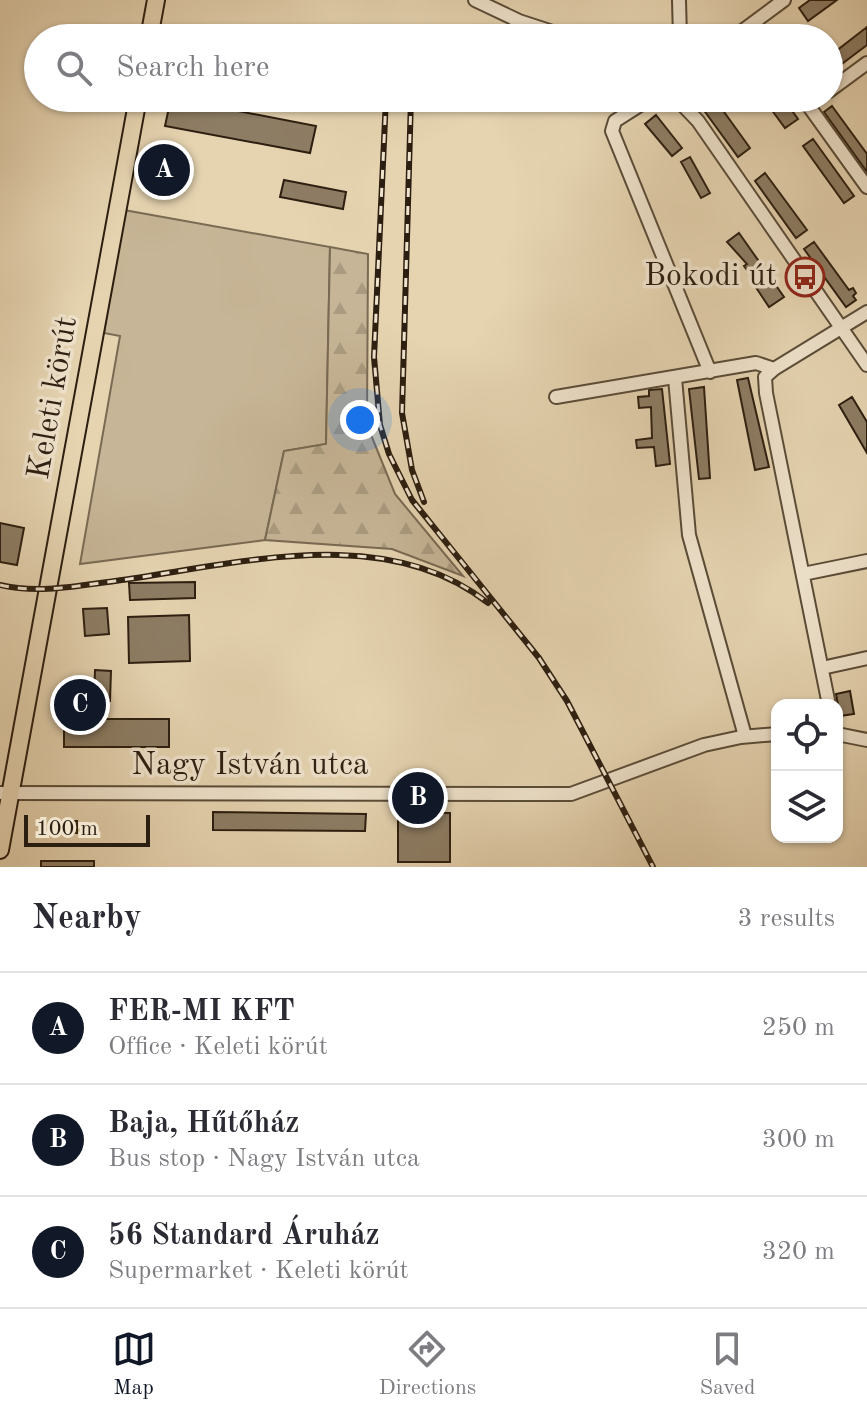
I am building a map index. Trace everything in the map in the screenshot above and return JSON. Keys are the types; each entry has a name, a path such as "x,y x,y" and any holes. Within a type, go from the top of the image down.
{"main road":[{"path":"152,24 156,0"},
{"name":"Keleti körút","path":"0,850 5,792 135,112"}],"street":[{"path":"475,0 528,24"},
{"path":"679,0 680,24"},
{"path":"751,24 769,5 784,0"},
{"path":"843,81 867,63"},
{"path":"629,112 615,121 612,131 710,372"},
{"path":"689,112 867,365"},
{"path":"813,112 867,187"},
{"path":"828,699 765,377 867,312"},
{"path":"556,397 756,363 774,369"},
{"path":"675,378 689,535 745,736"},
{"path":"803,574 867,561"},
{"path":"822,668 867,658"},
{"name":"Nagy István utca","path":"5,792 571,794 704,745 745,736 771,734"},
{"path":"843,735 867,740"}],"green space":[{"path":"124,210 330,247 326,444 284,451 265,540 80,564 120,336 104,333"},
{"path":"330,247 368,254 367,425 395,494 463,576 392,549 265,540 284,451 326,444"}],"building":[{"path":"810,0 837,0 808,21 799,8"},
{"path":"867,27 867,45 843,63 843,46"},
{"path":"168,112 244,112 316,126 310,153 165,126"},
{"path":"705,112 724,112 750,148 738,157"},
{"path":"773,112 793,112 798,119 785,128"},
{"path":"824,112 836,112 867,154 867,172"},
{"path":"656,115 682,148 672,156 645,124"},
{"path":"813,139 854,196 844,203 803,146"},
{"path":"690,157 710,193 701,198 681,162"},
{"path":"765,173 807,230 796,238 755,181"},
{"path":"284,180 346,192 343,209 280,197"},
{"path":"739,233 784,297 769,307 744,266 747,264 727,242"},
{"path":"814,242 849,290 853,288 856,293 853,296 856,300 846,307 804,249"},
{"path":"748,378 769,467 755,470 737,380"},
{"path":"704,387 710,478 699,479 689,389"},
{"path":"662,389 670,464 656,466 654,447 637,448 636,440 652,438 651,407 639,408 638,397 649,396 649,390"},
{"path":"852,397 867,422 867,453 839,405"},
{"path":"0,523 24,528 17,565 0,562"},
{"path":"195,582 195,598 130,600 129,583"},
{"path":"107,608 109,634 85,636 83,609"},
{"path":"189,615 190,661 129,663 128,617"},
{"path":"95,670 111,671 110,701 94,700"},
{"path":"850,691 854,714 843,716 843,699 837,699 836,694"},
{"path":"64,719 169,719 169,747 64,747"},
{"path":"213,812 366,814 365,831 213,830"},
{"path":"398,813 450,813 450,862 398,862"},
{"path":"56,821 77,821 77,833 56,833"},
{"path":"41,861 94,861 94,867 41,867"}],"railway":[{"path":"385,112 374,357 380,425 389,454 412,500 539,658 567,701 653,867"},
{"path":"411,112 402,413 412,470 424,502"},
{"path":"0,585 29,589 58,588 258,559 307,555 356,556 403,563 447,578 488,603"}],"place":[{"name":"FER-MI KFT","path":"164,170"},
{"name":"Bokodi út","path":"805,277"},
{"name":"56 Standard Áruház","path":"80,705"},
{"name":"Baja, Hűtőház","path":"418,798"}]}
